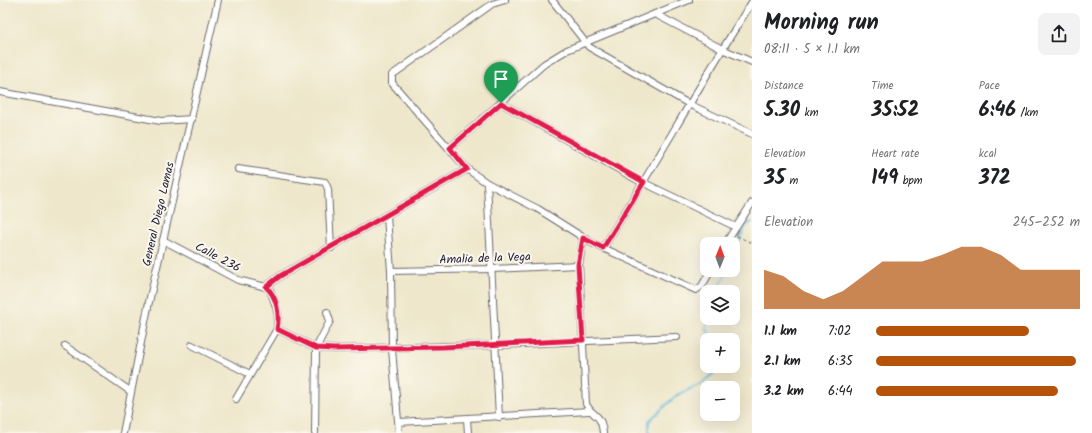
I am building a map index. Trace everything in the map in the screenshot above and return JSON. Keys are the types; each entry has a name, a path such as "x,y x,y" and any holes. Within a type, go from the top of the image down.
{"street":[{"name":"General Diego Lamas","path":"123,433 130,391 163,240 192,119 218,0"},
{"path":"505,0 492,4 392,75 392,83 467,169 487,183 538,209 583,238 696,290 702,286 707,277"},
{"path":"552,0 589,47 689,104 752,134"},
{"path":"450,148 544,64 567,50 689,0"},
{"path":"603,248 644,182 722,49 752,2"},
{"path":"655,14 722,49 752,62"},
{"path":"0,92 161,121 192,119"},
{"path":"501,103 644,182 736,227"},
{"path":"238,169 325,182 328,189 331,248"},
{"path":"236,399 277,329 278,316 276,306 270,290 266,287 280,276 467,169"},
{"path":"487,183 499,417"},
{"path":"729,237 752,203"},
{"path":"387,216 391,271 392,349 399,433"},
{"path":"583,238 578,265 586,404 589,410 598,416 602,422 603,433"},
{"name":"Calle 236","path":"163,240 238,280 266,287"},
{"name":"Amalia de la Vega","path":"391,271 492,269 578,265"},
{"path":"315,433 316,348 330,322 327,312"},
{"path":"277,329 316,348 392,349 677,337"},
{"path":"192,345 250,374"},
{"path":"65,346 130,391"},
{"path":"399,422 499,417 589,410"},
{"path":"467,419 468,433"}],"path":[{"path":"731,233 752,243"}],"waterway":[{"path":"740,241 746,225 752,222"},
{"path":"720,285 724,277"},
{"path":"707,325 706,328 709,333"},
{"path":"649,433 649,421 677,395 703,383 714,373"}],"route":[{"path":"501,103 644,182 603,248 583,238 578,265 583,340 392,349 334,349 316,348 277,329 278,316 276,306 270,290 266,287 280,276 467,169 450,148 501,103"}]}
